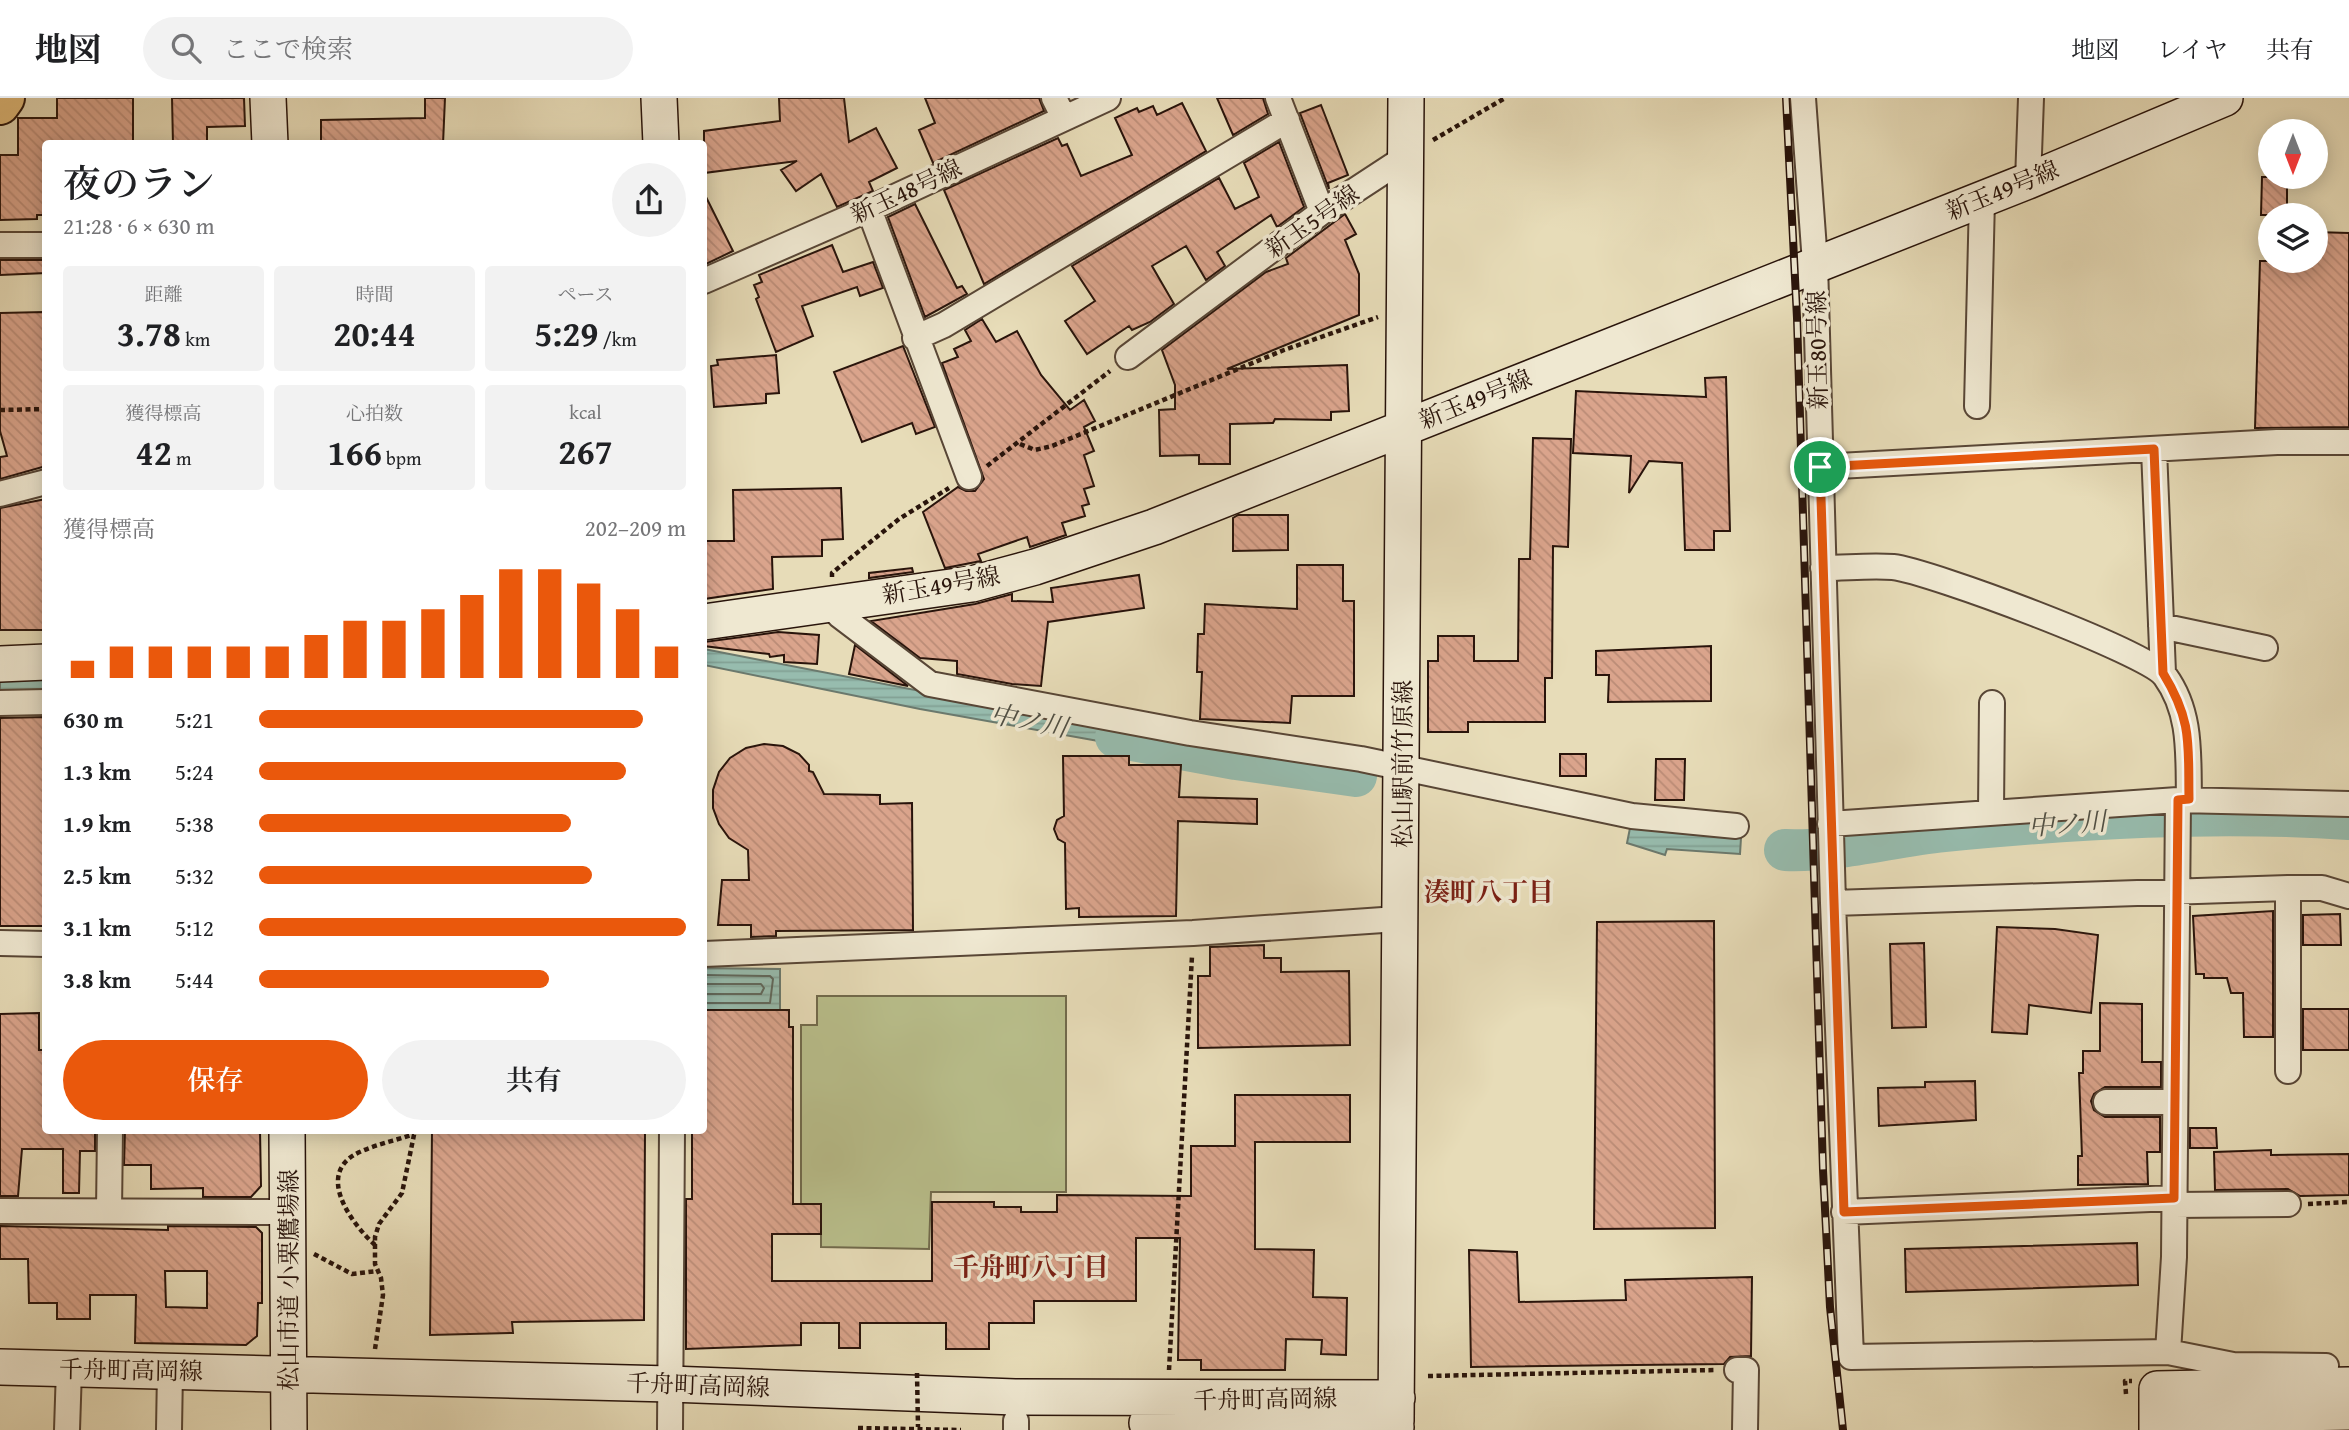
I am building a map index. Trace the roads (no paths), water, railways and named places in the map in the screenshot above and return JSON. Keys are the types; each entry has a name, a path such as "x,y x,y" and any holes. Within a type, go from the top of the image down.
{"main road":[{"path":"0,105 5,98"}],"street":[{"path":"268,98 270,140"},
{"path":"659,98 660,140"},
{"name":"新玉48号線","path":"707,280 869,209 1059,108 1108,98"},
{"name":"松山駅前竹原線","path":"1387,98 1396,163 1387,1419"},
{"name":"松山駅前竹原線","path":"1395,430 1386,314 1396,163 1406,98"},
{"name":"新玉80号線","path":"1803,98 1815,264 1833,903 1851,1357 2168,1352"},
{"path":"2028,181 2031,98"},
{"name":"新玉49号線","path":"707,622 972,584 1035,567 1154,527 2028,181 2225,98"},
{"path":"915,338 944,326 1282,109 1322,212"},
{"name":"新玉5号線","path":"1128,357 1322,212 1396,163"},
{"path":"1977,406 1982,199"},
{"path":"869,209 969,477"},
{"path":"0,246 42,246"},
{"path":"1820,467 2277,442 2349,442"},
{"path":"2154,449 2163,673 2180,701 2187,726 2181,809 2174,1201 2168,1352 2233,1365 2326,1366 2337,1385 2157,1389 2157,1430"},
{"path":"0,494 42,483"},
{"path":"1823,568 1895,567 2080,631 2163,673"},
{"path":"835,602 839,615 930,684 1191,733 1392,766 1632,816 1736,826"},
{"path":"2161,626 2265,648"},
{"path":"0,664 42,662"},
{"path":"0,703 42,702"},
{"path":"1991,811 1993,703"},
{"path":"1831,839 1991,811 2349,804"},
{"path":"2288,888 2288,1071"},
{"path":"1833,903 2288,888 2322,888 2349,895"},
{"path":"707,954 1193,933 1392,920"},
{"path":"0,943 42,944"},
{"path":"2106,1102 2175,1102"},
{"path":"109,1211 110,1134"},
{"name":"松山市道 小栗鷹場線","path":"287,1134 289,1401"},
{"path":"670,1407 672,1134"},
{"path":"1844,1212 2174,1201 2288,1204"},
{"path":"0,1211 288,1212"},
{"name":"千舟町高岡線","path":"0,1367 68,1381"},
{"path":"1741,1370 1745,1430"},
{"path":"67,1430 68,1381"},
{"name":"千舟町高岡線","path":"0,1391 68,1381 170,1383 289,1401 1016,1416 1387,1419"},
{"path":"169,1430 170,1383"},
{"path":"2188,1422 2349,1412"}],"water":[{"path":"707,650 1172,740 1171,754 920,709 707,666"},
{"path":"42,678 42,692 0,694 0,680"},
{"path":"1210,747 1356,768 1356,783 1209,760"},
{"path":"1630,828 1741,838 1740,854 1667,849 1665,855 1627,843"},
{"path":"707,968 780,969 780,1010 707,1010"}],"waterway":[{"name":"中ノ川","path":"1116,737 1236,759 1356,776"},
{"name":"中ノ川","path":"1785,850 1825,849 1944,831 2096,819 2197,815 2349,819"}],"railway":[{"path":"1786,98 1797,318 1823,1170 1830,1307 1843,1430"}],"district":[{"name":"湊町八丁目","path":"1489,891"},
{"name":"千舟町八丁目","path":"1031,1266"}]}
